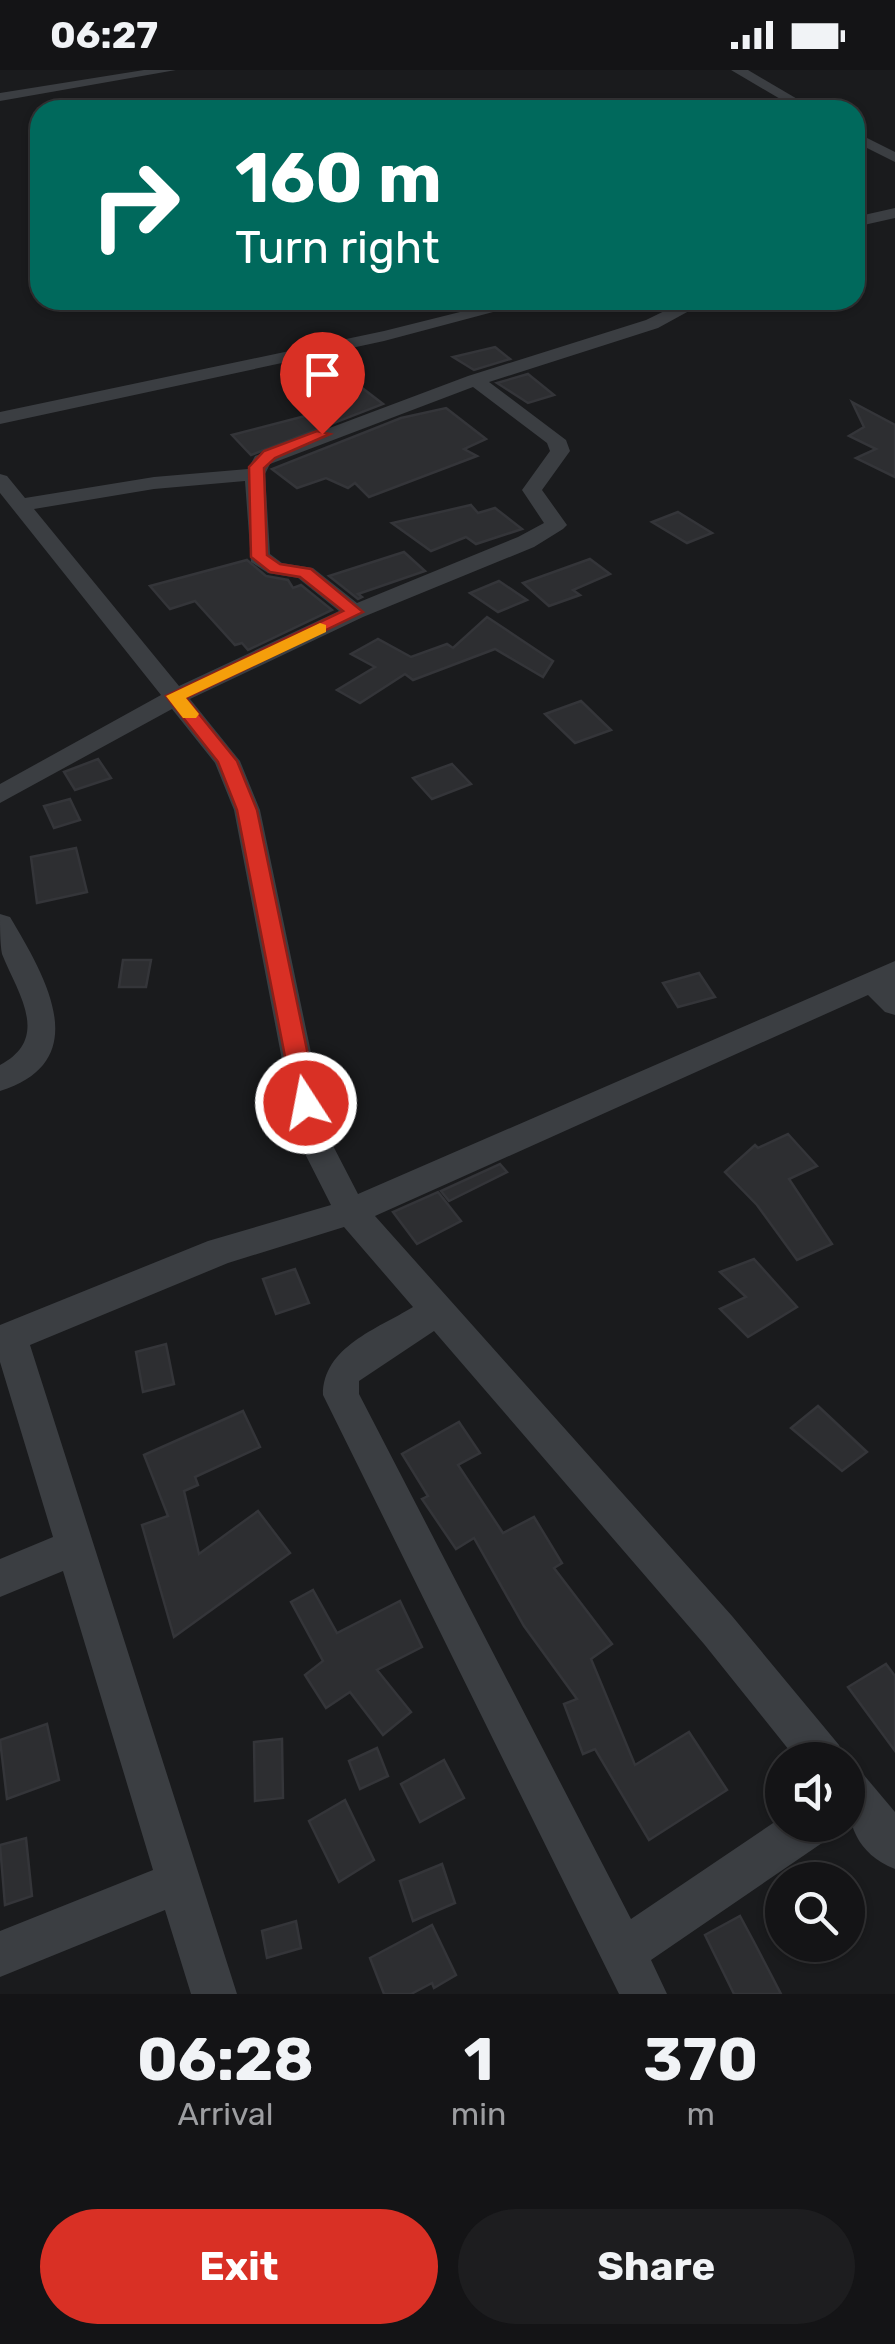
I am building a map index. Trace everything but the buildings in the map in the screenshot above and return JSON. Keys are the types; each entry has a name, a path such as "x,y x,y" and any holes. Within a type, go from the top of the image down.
{"street":[{"path":"0,97 13,88 169,70"},
{"path":"738,70 792,100"},
{"path":"865,142 895,158"},
{"path":"865,220 895,213"},
{"path":"0,418 488,310"},
{"path":"355,612 305,573 276,568 259,557 255,474 256,467 269,454 475,380 652,324 680,310"},
{"path":"0,795 176,696 355,612 526,542 556,525 532,490 560,451 556,440 475,380"},
{"path":"10,492 255,474"},
{"path":"10,492 227,761 247,810 313,1138 351,1212 718,1630 809,1742"},
{"path":"0,924 36,992 44,1028 38,1057 18,1073 0,1079"},
{"path":"214,1994 77,1546 5,1339 220,1251 351,1212 883,976 895,1004"},
{"path":"437,1311 349,1365 340,1379 342,1396 644,1994"},
{"path":"0,1578 77,1546"},
{"path":"865,1812 895,1847"},
{"path":"624,1951 784,1842"},
{"path":"0,1954 178,1882"}],"slow traffic":[{"path":"190,714 176,696 320,628"}],"route":[{"path":"306,1103 247,810 227,761 176,696 355,612 305,573 276,568 259,557 256,467 269,454 322,434"}]}
